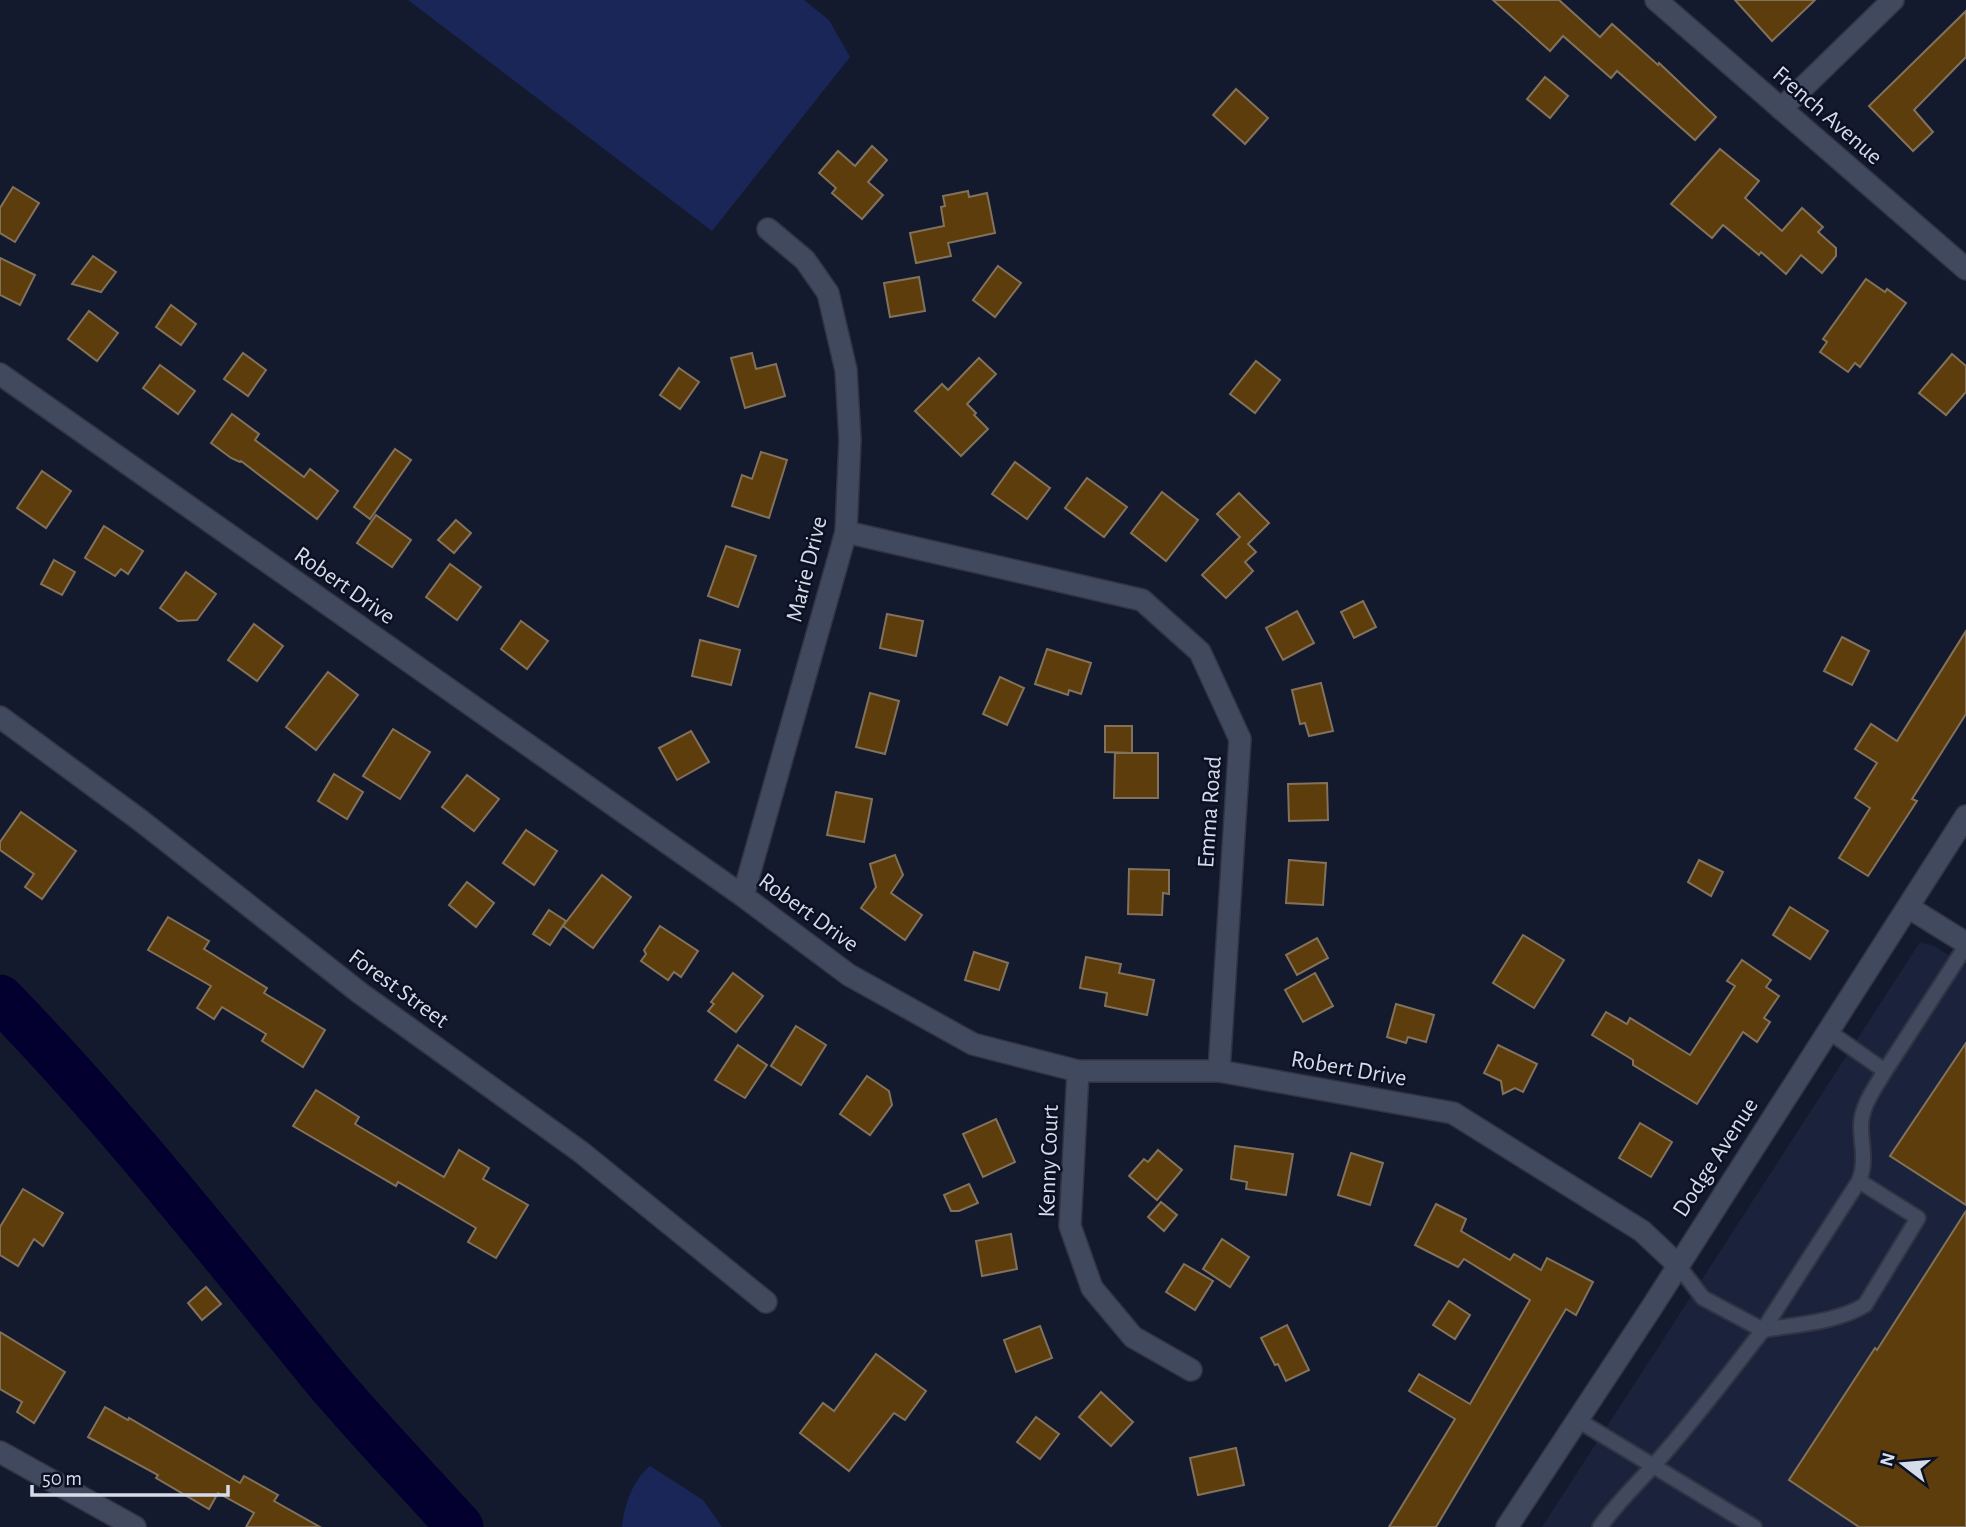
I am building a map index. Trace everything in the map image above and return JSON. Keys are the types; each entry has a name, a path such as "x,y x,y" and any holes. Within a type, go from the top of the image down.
{"street":[{"name":"French Avenue","path":"1656,0 1966,269"},
{"path":"1782,110 1893,0"},
{"name":"Marie Drive","path":"743,896 846,532 850,440 846,370 828,293 805,260 768,229"},
{"name":"Robert Drive","path":"0,374 743,896 849,975 973,1044 1078,1071 1219,1071 1453,1113 1642,1231 1677,1264"},
{"name":"Emma Road","path":"846,532 1142,600 1200,652 1240,738 1219,1071"},
{"name":"Forest Street","path":"0,717 140,820 360,993 580,1152 766,1302"},
{"name":"Dodge Avenue","path":"1507,1527 1650,1310 1966,816"},
{"path":"1908,906 1966,944"},
{"name":"Kenny Court","path":"1078,1071 1070,1226 1091,1288 1133,1338 1191,1370"},
{"path":"0,1452 135,1527"}],"lane":[{"path":"1600,1527 1616,1504 1654,1465 1763,1330 1859,1181 1865,1168 1861,1126 1864,1108 1966,944"},
{"path":"1828,1031 1885,1071"},
{"path":"1677,1264 1703,1298 1763,1330 1855,1311 1865,1305 1918,1218 1859,1181"},
{"path":"1576,1419 1754,1527"}],"shaded area":[{"path":"408,0 804,0 829,20 850,57 712,231"},
{"path":"1920,942 1934,946 1966,966 1966,1527 1542,1527"},
{"path":"650,1466 703,1500 722,1527 622,1527 630,1493"}],"building":[{"path":"1493,0 1559,0 1600,37 1612,24 1658,65 1659,63 1716,117 1695,140 1617,71 1611,78 1563,36 1550,51"},
{"path":"1735,0 1815,0 1772,41"},
{"path":"1966,11 1966,57 1914,110 1933,132 1913,151 1869,106"},
{"path":"1545,77 1568,96 1550,118 1527,99"},
{"path":"1236,89 1268,118 1245,144 1213,115"},
{"path":"872,146 887,160 868,182 883,195 862,219 832,193 836,188 819,173 838,151 855,166"},
{"path":"1720,149 1759,181 1745,198 1782,231 1802,208 1823,227 1818,232 1836,248 1836,256 1822,273 1801,255 1786,274 1723,225 1712,238 1671,204"},
{"path":"13,187 39,203 15,242 0,233 0,208"},
{"path":"968,191 969,197 987,193 995,233 948,243 951,256 916,263 910,233 944,226 941,207 945,206 943,196"},
{"path":"93,256 116,272 101,292 72,284"},
{"path":"0,258 35,275 20,305 0,295"},
{"path":"998,266 1021,283 995,317 973,300"},
{"path":"919,277 925,311 890,317 884,283"},
{"path":"1866,279 1885,292 1887,289 1906,303 1860,367 1855,363 1848,372 1820,352 1827,342 1823,339"},
{"path":"171,305 196,324 181,345 156,327"},
{"path":"89,311 118,333 97,361 68,339"},
{"path":"243,353 266,370 248,396 224,379"},
{"path":"752,353 756,369 776,364 785,396 745,408 731,358"},
{"path":"1952,354 1966,366 1966,392 1946,415 1919,393"},
{"path":"979,358 996,374 967,404 988,429 961,456 915,411 942,384 948,390"},
{"path":"1256,361 1280,380 1255,413 1230,394"},
{"path":"160,365 195,391 178,414 143,388"},
{"path":"679,368 699,382 680,409 660,395"},
{"path":"232,414 259,434 255,440 304,477 310,469 338,491 317,519 241,461 231,458 211,443"},
{"path":"395,449 411,460 370,519 354,507"},
{"path":"761,452 787,460 769,518 732,506 742,475 752,479"},
{"path":"1015,462 1050,488 1027,519 992,494"},
{"path":"42,471 71,491 46,528 17,508"},
{"path":"1087,478 1127,507 1104,537 1065,508"},
{"path":"1162,492 1198,520 1166,561 1131,533"},
{"path":"1239,493 1269,523 1248,544 1256,552 1245,562 1253,571 1226,598 1202,575 1240,537 1217,514"},
{"path":"376,515 411,540 392,567 357,543"},
{"path":"456,520 471,533 454,553 438,540"},
{"path":"104,526 143,551 128,574 121,569 115,576 85,558"},
{"path":"726,546 756,556 738,607 708,596"},
{"path":"54,560 75,572 62,595 41,584"},
{"path":"450,564 481,587 457,620 426,597"},
{"path":"186,572 216,594 197,620 178,621 160,608"},
{"path":"1363,601 1376,627 1354,638 1341,612"},
{"path":"1297,611 1314,643 1283,660 1266,628"},
{"path":"887,614 923,621 916,656 880,648"},
{"path":"521,621 548,641 527,669 501,649"},
{"path":"254,624 283,646 257,681 228,660"},
{"path":"1966,631 1966,714 1912,799 1917,801 1868,876 1839,858 1870,808 1855,798 1877,763 1855,749 1871,724 1897,741"},
{"path":"1842,637 1869,651 1852,685 1824,671"},
{"path":"700,640 740,650 731,685 692,676"},
{"path":"1047,649 1091,663 1081,694 1069,690 1068,695 1035,684"},
{"path":"328,672 358,695 316,750 286,727"},
{"path":"1000,677 1024,688 1007,725 983,714"},
{"path":"1321,683 1333,731 1309,736 1305,723 1300,724 1292,690"},
{"path":"870,693 899,701 885,754 856,747"},
{"path":"1105,726 1132,726 1132,753 1105,752"},
{"path":"393,729 430,752 400,799 363,776"},
{"path":"691,731 709,762 677,780 659,748"},
{"path":"1115,753 1158,753 1158,798 1114,798"},
{"path":"334,774 363,792 347,819 318,801"},
{"path":"467,775 499,799 474,831 442,807"},
{"path":"1327,783 1328,820 1289,821 1288,784"},
{"path":"836,792 872,799 864,842 827,835"},
{"path":"21,812 76,851 42,899 25,887 34,874 0,850 0,842"},
{"path":"526,830 557,851 534,885 503,863"},
{"path":"895,855 903,875 891,893 922,915 905,940 861,908 876,887 870,864"},
{"path":"1289,860 1326,863 1323,905 1286,903"},
{"path":"1699,860 1723,872 1711,896 1688,882"},
{"path":"1129,869 1169,870 1169,894 1163,893 1162,915 1128,914"},
{"path":"602,875 631,897 593,948 563,926"},
{"path":"467,882 494,903 476,927 449,905"},
{"path":"1790,907 1828,931 1810,959 1773,935"},
{"path":"549,910 566,921 550,945 533,934"},
{"path":"168,917 209,941 204,949 267,988 264,993 325,1030 303,1067 262,1041 266,1034 222,1007 214,1019 197,1008 211,986 148,950"},
{"path":"660,926 698,951 681,977 674,972 668,980 641,961 646,954 644,950"},
{"path":"1523,935 1564,960 1534,1008 1493,983"},
{"path":"1317,938 1328,958 1297,975 1286,955"},
{"path":"974,952 1008,963 999,990 965,980"},
{"path":"1086,957 1121,964 1119,973 1154,980 1147,1015 1105,1006 1107,993 1080,988"},
{"path":"1742,960 1771,980 1766,987 1779,996 1764,1018 1770,1022 1757,1042 1743,1032 1697,1104 1633,1065 1633,1060 1592,1035 1606,1012 1627,1024 1630,1018 1690,1055 1735,986 1727,981"},
{"path":"733,973 763,996 736,1032 708,1011 714,1004 711,1002"},
{"path":"1315,973 1333,1006 1303,1022 1285,990"},
{"path":"1396,1004 1434,1015 1426,1042 1408,1037 1406,1043 1387,1037"},
{"path":"796,1026 826,1045 801,1085 771,1066"},
{"path":"1966,1043 1966,1205 1890,1156"},
{"path":"738,1045 767,1065 745,1098 715,1080"},
{"path":"1498,1045 1537,1064 1523,1092 1515,1088 1503,1094 1501,1081 1484,1073"},
{"path":"867,1076 889,1091 892,1105 870,1135 840,1114"},
{"path":"316,1090 359,1117 355,1124 444,1177 459,1150 489,1168 483,1179 528,1205 496,1258 468,1242 476,1228 398,1182 396,1186 293,1126"},
{"path":"996,1119 1015,1162 983,1177 963,1134"},
{"path":"1640,1123 1672,1142 1651,1177 1619,1158"},
{"path":"1235,1146 1293,1154 1286,1195 1246,1189 1247,1182 1231,1179"},
{"path":"1158,1150 1182,1170 1157,1200 1129,1176 1144,1159 1148,1162"},
{"path":"1351,1153 1383,1163 1370,1205 1338,1195"},
{"path":"969,1184 978,1203 959,1211 951,1211 944,1195"},
{"path":"23,1189 63,1213 43,1246 34,1239 18,1266 0,1255 0,1227"},
{"path":"1161,1202 1177,1215 1164,1231 1148,1217"},
{"path":"1436,1204 1466,1219 1461,1231 1510,1260 1514,1254 1541,1270 1547,1258 1593,1282 1576,1315 1566,1309 1436,1527 1389,1527 1455,1419 1409,1391 1419,1374 1470,1404 1530,1300 1464,1259 1458,1267 1415,1245"},
{"path":"1966,1211 1966,1527 1859,1527 1789,1480"},
{"path":"1011,1234 1017,1269 982,1276 976,1241"},
{"path":"1222,1239 1249,1257 1230,1287 1203,1269"},
{"path":"1184,1264 1213,1281 1195,1310 1166,1292"},
{"path":"206,1287 221,1304 202,1320 188,1303"},
{"path":"1449,1301 1470,1315 1455,1339 1433,1325"},
{"path":"1287,1325 1309,1370 1286,1381 1261,1338"},
{"path":"1040,1326 1052,1358 1016,1372 1004,1340"},
{"path":"0,1332 65,1372 34,1423 17,1412 22,1402 0,1389"},
{"path":"876,1354 926,1391 905,1420 894,1413 849,1471 800,1433 823,1403 834,1411"},
{"path":"1101,1392 1133,1422 1111,1446 1079,1417"},
{"path":"105,1407 128,1420 129,1418 240,1483 244,1476 278,1495 274,1501 320,1527 246,1527 254,1513 218,1493 209,1509 156,1478 158,1475 88,1437"},
{"path":"1036,1417 1059,1434 1040,1459 1017,1442"},
{"path":"1236,1448 1244,1485 1198,1495 1190,1458"}],"waterway":[{"path":"0,998 125,1135 338,1393 460,1527"}]}
